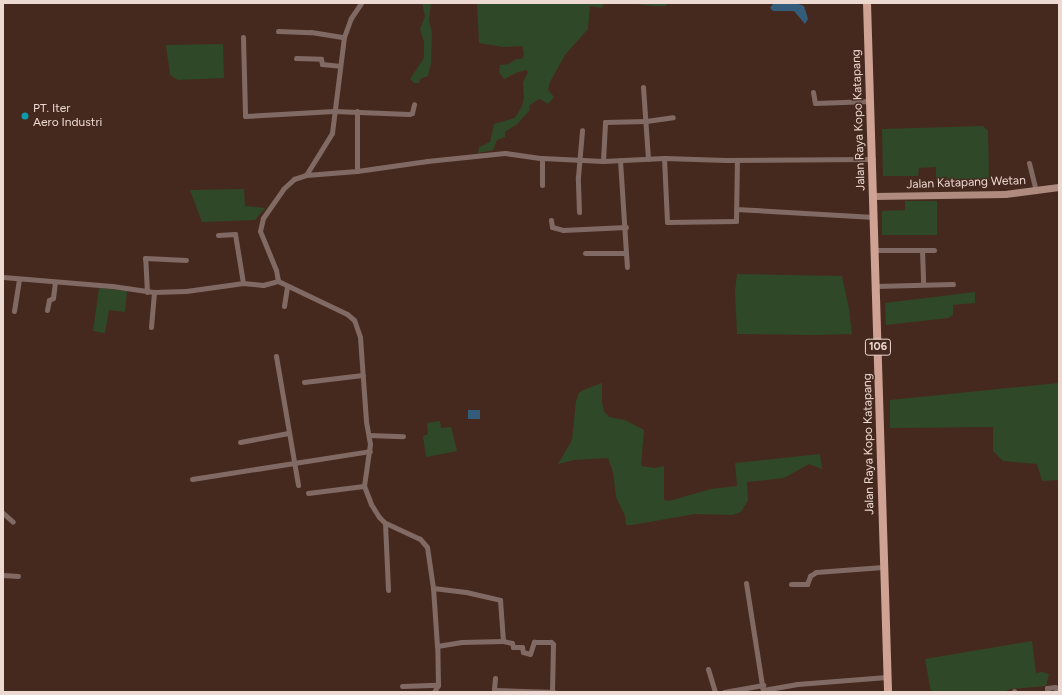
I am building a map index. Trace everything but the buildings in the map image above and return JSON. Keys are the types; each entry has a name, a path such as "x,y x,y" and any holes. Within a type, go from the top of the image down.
{"main road":[{"name":"Jalan Raya Kopo Katapang","path":"867,3 873,159 888,692"}],"street":[{"path":"306,175 332,133 344,37 351,18 361,3"},
{"path":"278,31 311,32 344,37"},
{"path":"243,36 245,116 334,111 409,114 412,112 414,104"},
{"path":"296,58 321,59 322,64 340,66"},
{"path":"643,87 643,112 646,121 648,159"},
{"path":"813,92 815,102 871,101"},
{"path":"357,111 357,171"},
{"path":"603,160 605,122 646,121 673,117"},
{"path":"579,212 578,177 582,130"},
{"path":"278,281 276,270 261,237 261,223 267,212 287,185 294,179 306,175 357,171 427,161 505,153 542,158 603,160 664,158 737,160 873,159"},
{"path":"542,158 542,185"},
{"path":"664,158 666,222 737,220 737,160"},
{"path":"620,160 626,227 627,267"},
{"path":"1030,164 1036,191"},
{"name":"Jalan Katapang Wetan","path":"874,196 1005,194 1059,187"},
{"path":"736,209 874,217"},
{"path":"551,220 552,227 563,230 626,227"},
{"path":"218,235 235,234 243,283"},
{"path":"875,250 934,250"},
{"path":"922,250 923,284"},
{"path":"585,253 626,253"},
{"path":"147,292 145,258 186,260"},
{"path":"3,277 112,286 147,292 186,291 243,283 263,285 278,281 351,316 358,331 369,435 370,451 364,486 374,510 385,523 420,538 427,547 433,588 437,646 438,685 434,692"},
{"path":"14,312 19,279"},
{"path":"47,310 49,300 53,298 55,282"},
{"path":"876,286 953,284"},
{"path":"284,306 287,286"},
{"path":"151,327 154,292"},
{"path":"276,356 293,463 298,485"},
{"path":"304,382 363,375"},
{"path":"240,442 288,432"},
{"path":"369,435 404,436"},
{"path":"192,479 370,451"},
{"path":"308,493 364,486"},
{"path":"3,513 13,522"},
{"path":"385,523 388,590"},
{"path":"791,584 807,584 810,576 816,572 884,567"},
{"path":"3,575 18,576"},
{"path":"746,583 763,689"},
{"path":"433,588 466,592 500,600 503,642"},
{"path":"437,646 462,642 503,642 512,643 513,647 522,648 523,652 530,654 534,642 552,643 553,692 494,690 495,678"},
{"path":"708,669 715,692"},
{"path":"724,692 763,689 797,684 887,677"},
{"path":"402,686 438,685"},
{"path":"1047,692 1047,688 1055,687 1057,692"}],"green space":[{"path":"422,3 431,3 429,20 432,32 431,63 428,76 420,79 419,83 414,83 410,79 424,58 424,42 420,29 425,16"},
{"path":"477,3 604,3 602,8 590,6 588,29 565,55 550,82 548,90 554,97 548,104 540,99 537,100 529,106 530,110 517,124 505,132 505,137 497,140 493,150 478,153 479,147 490,142 494,124 515,118 522,106 524,98 523,82 528,72 526,70 518,72 504,79 499,72 500,65 509,64 516,59 522,59 524,54 522,46 503,47 479,43"},
{"path":"628,3 667,4 666,6 653,6"},
{"path":"223,44 224,78 178,80 170,75 166,45"},
{"path":"983,126 988,131 989,180 936,179 936,167 919,168 918,176 883,176 882,129"},
{"path":"244,189 245,206 265,208 255,220 202,222 190,190"},
{"path":"905,201 937,201 937,235 882,235 882,211 905,210"},
{"path":"737,274 842,276 849,309 852,334 737,334 735,292"},
{"path":"99,288 127,291 125,312 109,310 105,333 93,331"},
{"path":"975,292 975,303 953,305 953,315 948,318 886,325 885,303"},
{"path":"602,383 602,403 604,411 609,417 625,420 644,430 641,466 655,468 664,466 664,500 669,501 711,489 737,486 735,463 820,454 822,469 809,464 784,478 747,482 748,500 741,512 732,515 695,514 626,525 625,516 616,497 613,472 608,458 574,460 558,464 572,440 576,401 579,393"},
{"path":"1059,383 1059,480 1042,481 1037,464 1003,461 993,451 993,427 890,428 890,400"},
{"path":"440,421 441,428 451,427 457,451 426,457 423,436 428,434 427,423"},
{"path":"1032,641 1036,673 1042,672 1049,674 1046,686 1010,689 1004,692 931,692 925,659"}],"water":[{"path":"795,3 804,6 808,19 805,24 794,11 773,11 770,8 773,4"},
{"path":"468,410 480,410 480,419 468,419"}],"place":[{"name":"PT. Iter Aero Industri","path":"25,116"}]}
